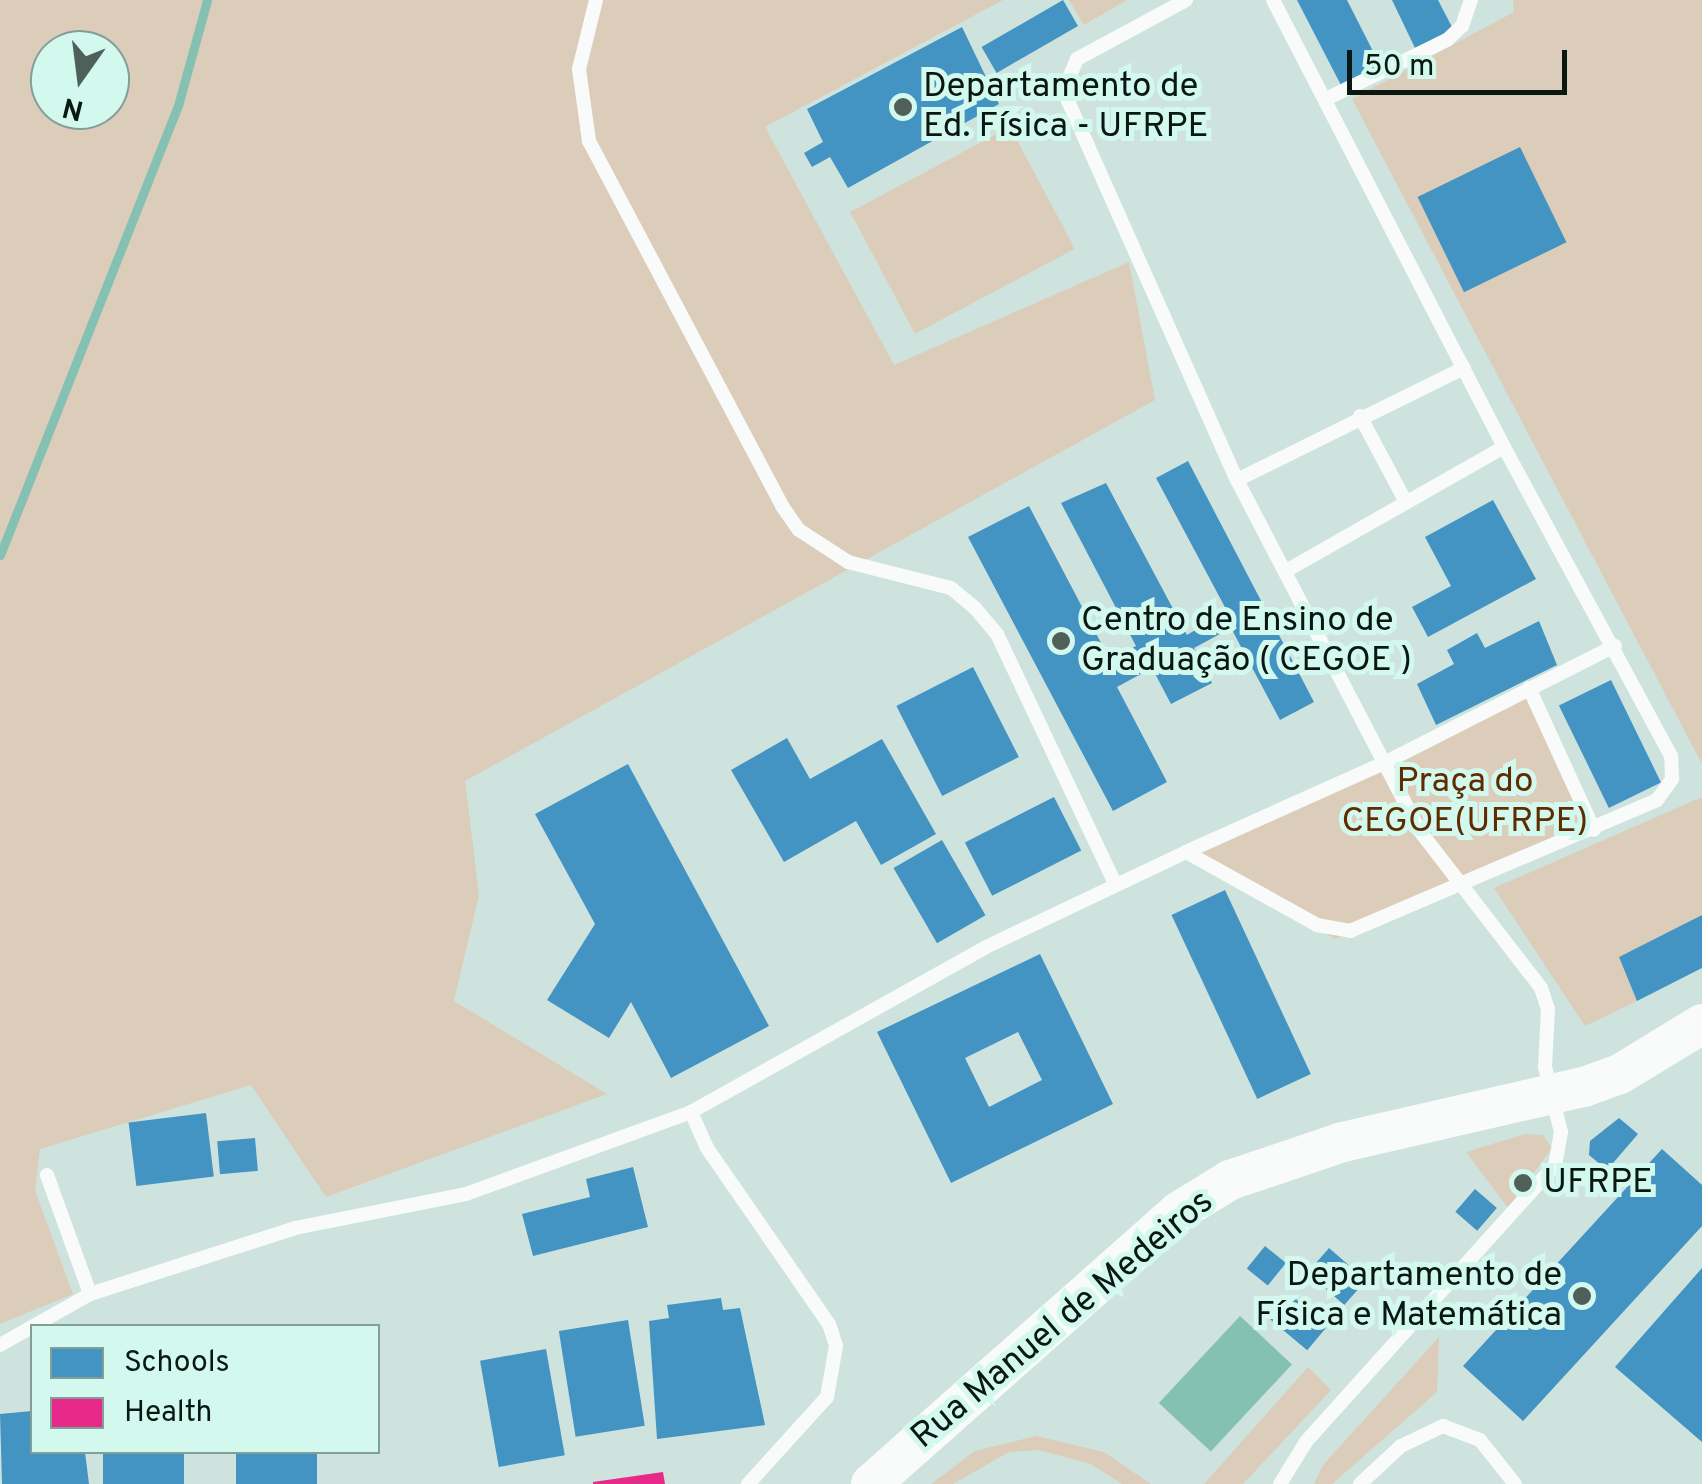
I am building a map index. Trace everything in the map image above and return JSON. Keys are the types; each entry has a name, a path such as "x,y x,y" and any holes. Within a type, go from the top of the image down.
{"main road":[{"name":"Rua Manuel de Medeiros","path":"871,1484 1178,1212 1230,1180 1343,1142 1553,1096 1620,1074 1702,1024"}],"lane":[{"path":"596,0 579,69 588,142 782,506 799,530 848,562 951,588 976,608 997,634 1115,884"},
{"path":"1186,0 1088,50 1066,85 1126,241 1237,480 1419,830 1541,988 1548,1009 1544,1067 1561,1132 1555,1164 1306,1442 1280,1484"},
{"path":"1186,852 1337,931 1361,928 1657,800 1672,779 1671,756 1615,646 1504,447 1273,0"},
{"path":"1326,99 1448,40 1462,26 1471,0"},
{"path":"1237,480 1464,368"},
{"path":"1360,416 1406,502"},
{"path":"1286,571 1504,447"},
{"path":"36,1324 90,1294 296,1228 466,1194 691,1112 986,947 1115,884 1384,763 1615,646"},
{"path":"1529,688 1594,830"},
{"path":"691,1112 707,1148 829,1324 836,1346 827,1396 748,1484"},
{"path":"47,1175 90,1294"},
{"path":"0,1344 30,1327"},
{"path":"1360,1484 1400,1446 1443,1426 1480,1440 1515,1484"}],"green space":[{"path":"0,0 1003,0 765,127 894,365 1129,262 1155,400 465,781 479,895 454,1001 607,1094 326,1197 251,1085 40,1149 35,1191 73,1294 0,1324"},
{"path":"1069,0 1127,0 1084,25"},
{"path":"1513,0 1702,0 1702,764 1352,99 1514,12"},
{"path":"1010,127 1075,249 915,334 850,212"},
{"name":"Praça do CEGOE(UFRPE)","path":"1528,694 1589,827 1335,939 1188,849"},
{"path":"1702,797 1702,915 1619,957 1637,1001 1585,1026 1494,888"},
{"path":"1525,1134 1543,1135 1552,1148 1508,1208 1466,1152"},
{"path":"1439,1337 1437,1392 1332,1484 1314,1484 1323,1465"},
{"path":"1308,1367 1331,1390 1243,1484 1204,1484"},
{"path":"1036,1436 1104,1452 1151,1484 1122,1484 1091,1464 1038,1450 1009,1452 953,1484 931,1484 975,1451"}],"shaded area":[{"path":"1240,1316 1292,1364 1211,1451 1159,1403"}],"building: Schools":[{"path":"1063,0 1078,26 997,73 982,47"},
{"path":"1297,0 1347,0 1383,71 1344,91"},
{"path":"1392,0 1438,0 1453,29 1415,48"},
{"name":"Departamento de Ed. Física - UFRPE","path":"962,27 999,104 848,188 830,157 812,167 804,153 823,142 807,109"},
{"path":"1520,147 1566,242 1464,292 1418,197"},
{"name":"Centro de Ensino de Graduação ( CEGOE )","path":"1188,461 1314,702 1280,720 1231,628 1194,648 1212,683 1171,704 1152,668 1117,687 1167,782 1113,811 968,537 1029,506 1110,660 1136,646 1061,503 1106,483 1187,635 1227,611 1156,478"},
{"path":"1493,500 1536,579 1428,637 1412,607 1451,586 1425,537"},
{"path":"1539,621 1557,665 1436,725 1417,684 1454,664 1447,650 1477,633 1485,648"},
{"path":"973,667 1019,757 942,796 896,706"},
{"path":"1611,680 1661,782 1609,808 1559,705"},
{"path":"787,738 810,779 882,739 936,834 881,865 856,821 784,862 731,770"},
{"path":"628,764 769,1026 671,1078 631,1002 609,1038 547,1000 595,924 535,814"},
{"path":"1054,797 1081,850 992,896 965,842"},
{"path":"942,840 986,915 937,943 894,868"},
{"path":"1225,890 1311,1074 1257,1099 1172,915"},
{"path":"1702,915 1702,968 1637,1001 1619,957"},
{"path":"1040,954 1113,1104 951,1183 877,1032","holes":["1018,1032 1042,1080 989,1107 965,1058"]},
{"path":"206,1113 214,1177 136,1186 129,1123"},
{"path":"1619,1118 1638,1134 1607,1170 1589,1155 1590,1141"},
{"path":"255,1138 258,1171 220,1174 217,1141"},
{"name":"Departamento de Física e Matemática","path":"1662,1149 1702,1185 1702,1226 1523,1421 1463,1366"},
{"path":"633,1167 648,1227 533,1256 522,1214 590,1197 586,1179"},
{"path":"1475,1189 1497,1208 1477,1231 1455,1212"},
{"path":"1265,1246 1286,1263 1268,1286 1247,1269"},
{"path":"1329,1248 1366,1280 1344,1305 1307,1273"},
{"path":"1702,1268 1702,1442 1615,1367"},
{"path":"1291,1295 1328,1326 1307,1350 1270,1320"},
{"path":"721,1298 723,1310 740,1308 765,1425 657,1439 649,1321 669,1318 667,1305"},
{"path":"628,1320 645,1426 576,1437 559,1331"},
{"path":"546,1349 565,1455 499,1467 480,1361"},
{"path":"30,1411 30,1454 85,1454 89,1484 2,1484 0,1414"},
{"path":"103,1454 184,1454 184,1484 103,1484"},
{"path":"236,1454 317,1454 317,1484 236,1484"}],"building: Health":[{"path":"663,1472 665,1484 593,1484 593,1482"}],"waterway":[{"path":"0,555 179,102 207,0"}],"place":[{"name":"Departamento de Ed. Física - UFRPE","path":"903,107"},
{"name":"Centro de Ensino de Graduação ( CEGOE )","path":"1061,641"},
{"name":"UFRPE","path":"1523,1183"},
{"name":"Departamento de Física e Matemática","path":"1582,1296"}]}
